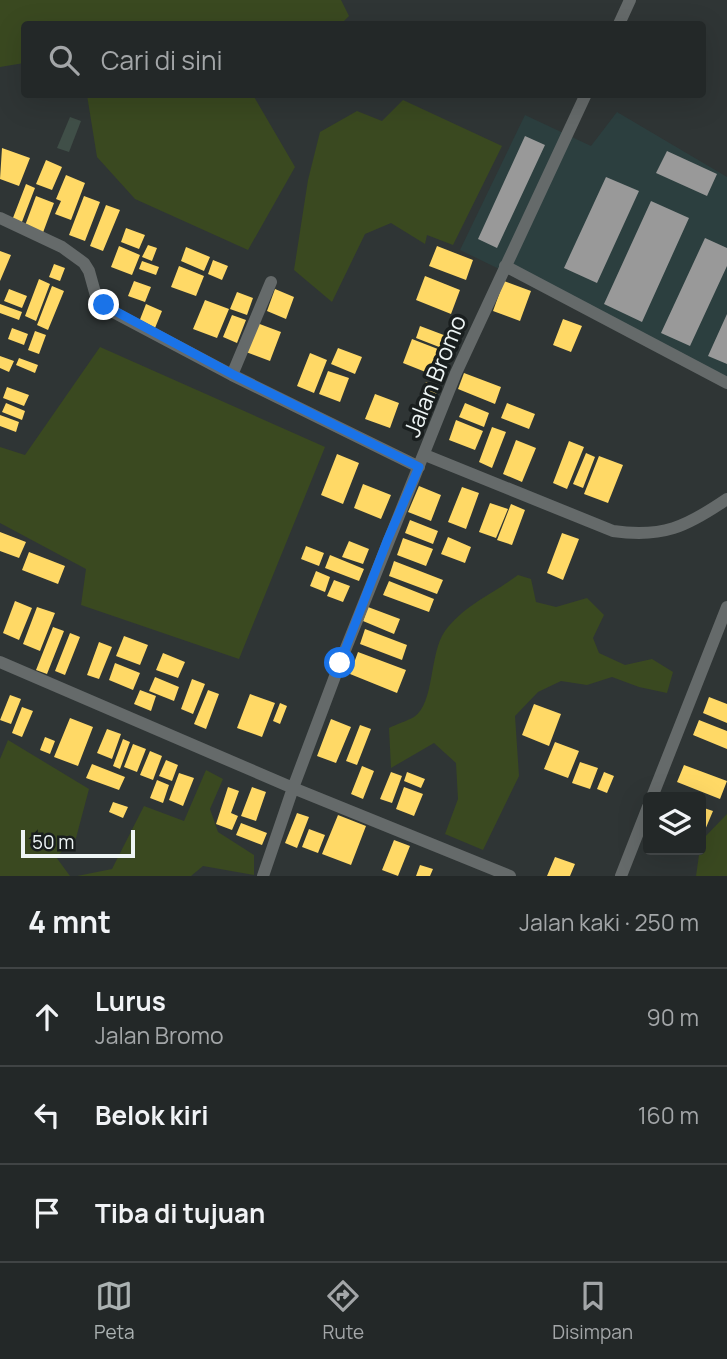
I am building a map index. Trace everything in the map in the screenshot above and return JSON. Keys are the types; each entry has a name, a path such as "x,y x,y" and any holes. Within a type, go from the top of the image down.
{"street":[{"path":"620,21 630,0"},
{"name":"Jalan Bromo","path":"263,876 293,788 387,541 425,455 456,373 584,98"},
{"path":"0,218 62,247 84,263 96,296 104,305 232,374 419,467"},
{"path":"505,266 727,383"},
{"path":"232,374 271,282"},
{"path":"425,455 613,531 640,535 690,522 727,499"},
{"path":"654,792 727,607"},
{"path":"0,662 293,788 510,876"},
{"path":"621,876 643,820"}],"shaded area":[{"path":"617,112 727,177 727,380 460,250 525,115 591,146"}],"green space":[{"path":"0,0 341,0 349,16 344,21 21,21 21,64 0,67"},
{"path":"87,98 255,98 295,167 248,250 135,199 97,157"},
{"path":"403,100 502,146 453,245 427,235 425,244 391,223 365,234 332,302 294,270 308,180 320,132 357,111 382,121"},
{"path":"100,347 325,447 239,659 81,605 86,569 0,523 0,447 25,455"},
{"path":"518,575 531,579 536,602 556,607 587,598 604,615 593,638 599,653 625,665 652,659 673,672 667,693 612,677 587,685 561,681 538,692 515,716 519,776 483,850 445,834 458,799 456,763 434,743 391,768 389,728 414,717 421,710 429,689 440,640 452,622"},
{"path":"8,740 89,789 76,838 56,857 70,876 0,876 0,759"},
{"path":"206,770 223,779 210,809 218,832 254,855 254,875 203,866 191,876 77,876 112,869 144,806 184,821"},
{"path":"727,814 727,876 696,876 699,855 706,855 706,836"}],"building: Hunian":[{"path":"2,148 30,158 19,186 0,179"},
{"path":"46,160 62,167 52,190 36,184"},
{"path":"66,175 85,183 71,220 55,214 61,201 56,199"},
{"path":"26,184 35,188 20,227 11,223"},
{"path":"36,196 54,203 41,238 23,231"},
{"path":"84,196 100,202 85,241 69,235"},
{"path":"106,205 120,210 103,251 90,246"},
{"path":"126,228 145,235 139,249 121,242"},
{"path":"148,245 157,248 152,261 142,257"},
{"path":"119,246 140,255 132,275 111,267"},
{"path":"437,246 473,260 466,280 429,266"},
{"path":"186,247 210,257 204,271 181,261"},
{"path":"0,251 11,255 0,281"},
{"path":"213,260 228,266 222,280 208,274"},
{"path":"142,261 159,267 156,275 139,269"},
{"path":"54,264 65,268 60,281 49,277"},
{"path":"179,266 204,276 196,296 171,287"},
{"path":"425,276 460,290 451,314 416,300"},
{"path":"39,279 50,284 36,321 25,316"},
{"path":"134,281 151,287 145,302 128,296"},
{"path":"504,281 531,291 520,321 493,311"},
{"path":"52,286 64,291 48,330 37,325"},
{"path":"9,289 27,296 22,308 4,301"},
{"path":"275,289 294,297 286,319 267,311"},
{"path":"237,292 253,298 247,315 230,309"},
{"path":"205,300 229,309 217,338 193,329"},
{"path":"0,304 22,312 19,320 0,313"},
{"path":"146,304 162,311 155,328 139,322"},
{"path":"232,315 246,320 237,343 223,337"},
{"path":"563,319 582,326 571,352 553,345"},
{"path":"257,323 281,332 270,361 246,352"},
{"path":"420,326 457,340 452,352 416,338"},
{"path":"12,328 28,334 24,345 8,339"},
{"path":"35,331 46,335 39,354 28,350"},
{"path":"412,339 443,351 433,375 403,363"},
{"path":"338,348 362,357 355,374 331,364"},
{"path":"310,353 327,360 314,393 297,386"},
{"path":"0,356 14,361 9,372 0,368"},
{"path":"19,358 38,365 35,373 16,365"},
{"path":"328,371 349,378 340,402 319,394"},
{"path":"464,373 501,387 495,404 458,389"},
{"path":"426,382 439,387 422,429 409,424"},
{"path":"7,387 29,395 24,406 3,398"},
{"path":"375,394 399,403 390,428 365,419"},
{"path":"6,403 25,411 22,420 2,412"},
{"path":"465,403 489,413 484,427 459,417"},
{"path":"507,403 535,414 529,429 501,418"},
{"path":"0,415 19,422 16,432 0,426"},
{"path":"456,420 483,431 475,450 449,440"},
{"path":"492,427 506,432 492,468 479,462"},
{"path":"516,440 536,448 522,482 503,474"},
{"path":"569,441 584,447 567,489 553,483"},
{"path":"586,453 595,457 583,488 573,484"},
{"path":"337,454 359,463 343,504 321,495"},
{"path":"599,456 623,465 608,503 584,494"},
{"path":"363,484 391,495 381,519 354,508"},
{"path":"419,486 441,495 431,521 408,512"},
{"path":"462,487 479,493 466,529 448,522"},
{"path":"490,503 508,509 496,538 479,532"},
{"path":"511,504 525,510 512,545 497,540"},
{"path":"410,520 438,531 433,544 405,533"},
{"path":"0,532 26,542 19,558 0,551"},
{"path":"562,533 579,539 563,580 547,573"},
{"path":"448,537 471,547 465,563 441,554"},
{"path":"403,538 433,549 426,566 397,555"},
{"path":"349,541 369,549 363,564 342,557"},
{"path":"306,546 324,553 319,566 301,559"},
{"path":"29,552 65,566 58,584 22,570"},
{"path":"330,555 364,569 359,581 325,568"},
{"path":"394,561 443,580 437,594 389,576"},
{"path":"316,571 330,577 325,592 310,586"},
{"path":"334,580 350,586 343,602 327,596"},
{"path":"389,581 434,599 429,612 383,595"},
{"path":"15,601 32,608 19,640 3,633"},
{"path":"37,607 55,613 40,651 23,644"},
{"path":"368,607 400,619 394,634 363,621"},
{"path":"53,627 64,631 47,674 36,670"},
{"path":"365,629 407,645 402,660 360,644"},
{"path":"70,633 80,637 65,675 55,671"},
{"path":"124,636 148,645 140,665 116,656"},
{"path":"99,642 112,647 99,679 87,675"},
{"path":"358,652 406,670 397,693 350,674"},
{"path":"163,653 185,662 178,678 156,670"},
{"path":"115,663 140,673 133,690 109,680"},
{"path":"155,677 179,687 174,701 149,691"},
{"path":"192,679 205,684 193,714 181,709"},
{"path":"140,690 156,696 151,711 134,704"},
{"path":"208,690 219,694 206,729 194,724"},
{"path":"250,694 275,703 262,737 237,728"},
{"path":"10,695 21,699 11,724 0,720"},
{"path":"709,697 727,704 727,723 703,713"},
{"path":"280,703 287,706 280,724 273,721"},
{"path":"534,704 561,714 549,746 522,735"},
{"path":"22,707 33,711 22,737 12,733"},
{"path":"70,718 93,727 78,766 54,757"},
{"path":"331,719 351,727 336,763 317,756"},
{"path":"699,720 727,731 727,749 693,735"},
{"path":"360,725 371,729 357,765 346,761"},
{"path":"107,729 121,734 112,759 97,753"},
{"path":"45,737 55,741 50,754 40,750"},
{"path":"123,739 130,742 120,769 113,766"},
{"path":"555,742 579,751 568,778 544,769"},
{"path":"133,744 146,749 137,772 124,767"},
{"path":"150,751 162,756 153,780 140,775"},
{"path":"166,760 178,765 172,781 159,776"},
{"path":"580,762 598,768 590,789 572,783"},
{"path":"92,764 125,777 119,790 86,778"},
{"path":"684,765 727,781 720,799 677,782"},
{"path":"362,766 374,771 363,799 351,794"},
{"path":"391,772 402,776 392,803 380,799"},
{"path":"407,772 425,779 421,788 404,781"},
{"path":"604,772 614,776 607,793 597,789"},
{"path":"179,773 194,778 183,806 169,800"},
{"path":"157,780 169,785 163,803 150,798"},
{"path":"228,787 239,791 231,813 238,816 232,830 216,824"},
{"path":"252,787 266,792 256,821 241,816"},
{"path":"404,787 423,794 414,816 396,809"},
{"path":"113,802 128,807 123,818 109,812"},
{"path":"706,809 713,811 706,828"},
{"path":"297,813 309,817 297,848 285,843"},
{"path":"338,815 366,826 351,865 322,854"},
{"path":"241,823 267,833 262,845 236,835"},
{"path":"309,829 325,835 318,853 302,847"},
{"path":"394,840 410,846 398,876 382,870"},
{"path":"555,857 575,864 570,876 547,876"},
{"path":"420,865 433,869 430,876 416,876"}],"building: Industri":[{"path":"525,136 545,145 497,248 478,239"},
{"path":"667,151 717,174 707,196 656,173"},
{"path":"606,177 639,191 597,283 564,268"},
{"path":"651,201 689,218 642,322 604,304"},
{"path":"705,238 727,248 727,266 690,346 661,333"},
{"path":"727,314 727,364 708,356"}],"building: Lainnya":[{"path":"70,117 81,121 69,152 57,148"}],"route":[{"path":"104,305 325,422 419,467 340,663"}]}
